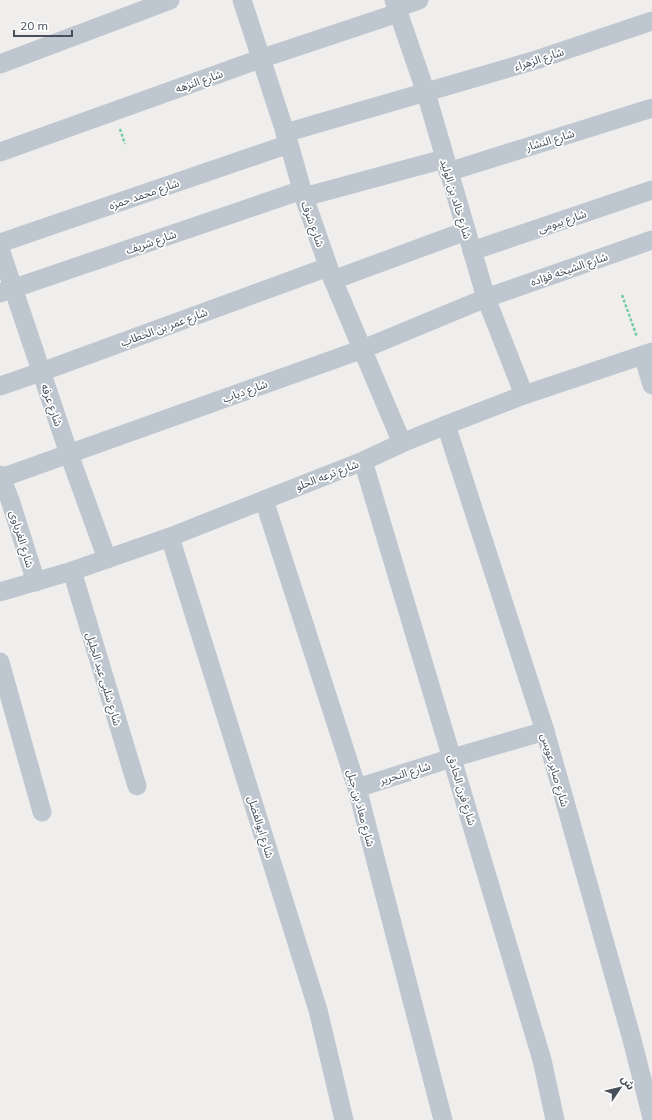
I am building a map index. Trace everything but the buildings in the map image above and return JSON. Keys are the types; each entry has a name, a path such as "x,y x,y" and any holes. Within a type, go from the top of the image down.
{"street":[{"path":"0,64 170,0"},
{"name":"شارع شرف","path":"242,0 260,60 287,139 303,194 331,273 402,442"},
{"name":"شارع النزهه","path":"0,152 260,60 396,7 419,0"},
{"name":"شارع خالد بن الوليد","path":"396,7 426,93 486,298 524,396"},
{"name":"شارع الزهراء","path":"426,93 536,60 652,21"},
{"name":"شارع محمد حمزه","path":"0,243 287,139 426,93"},
{"name":"شارع النشار","path":"446,165 652,108"},
{"name":"شارع شريف","path":"6,291 303,194 446,165"},
{"name":"شارع بيومى","path":"472,251 652,190"},
{"name":"شارع عمر بن الخطاب","path":"0,386 331,273 466,231"},
{"name":"شارع الشيخه فؤاده","path":"486,298 652,240"},
{"name":"شارع عرفه","path":"0,249 6,291 41,372 107,559"},
{"name":"شارع دياب","path":"1,476 69,454 363,349 486,298"},
{"path":"648,353 652,385"},
{"name":"شارع ترعه الحلو","path":"0,592 72,571 170,537 363,461 402,442 446,425 648,353"},
{"name":"شارع صابر عويس","path":"446,425 544,731 631,1036 652,1118"},
{"name":"شارع فرن الحادق","path":"363,461 542,1060 554,1120"},
{"name":"شارع الغرباوى","path":"1,476 5,502 36,582"},
{"name":"شارع معاذ بن جبل","path":"264,500 357,788 443,1120"},
{"name":"شارع ابوالفضل","path":"170,537 318,1010 344,1120"},
{"name":"شارع شلبى عبد الجليل","path":"72,571 137,786"},
{"path":"0,662 42,812"},
{"name":"شارع التحرير","path":"357,788 544,731"}],"path":[{"path":"622,295 648,353"}]}
